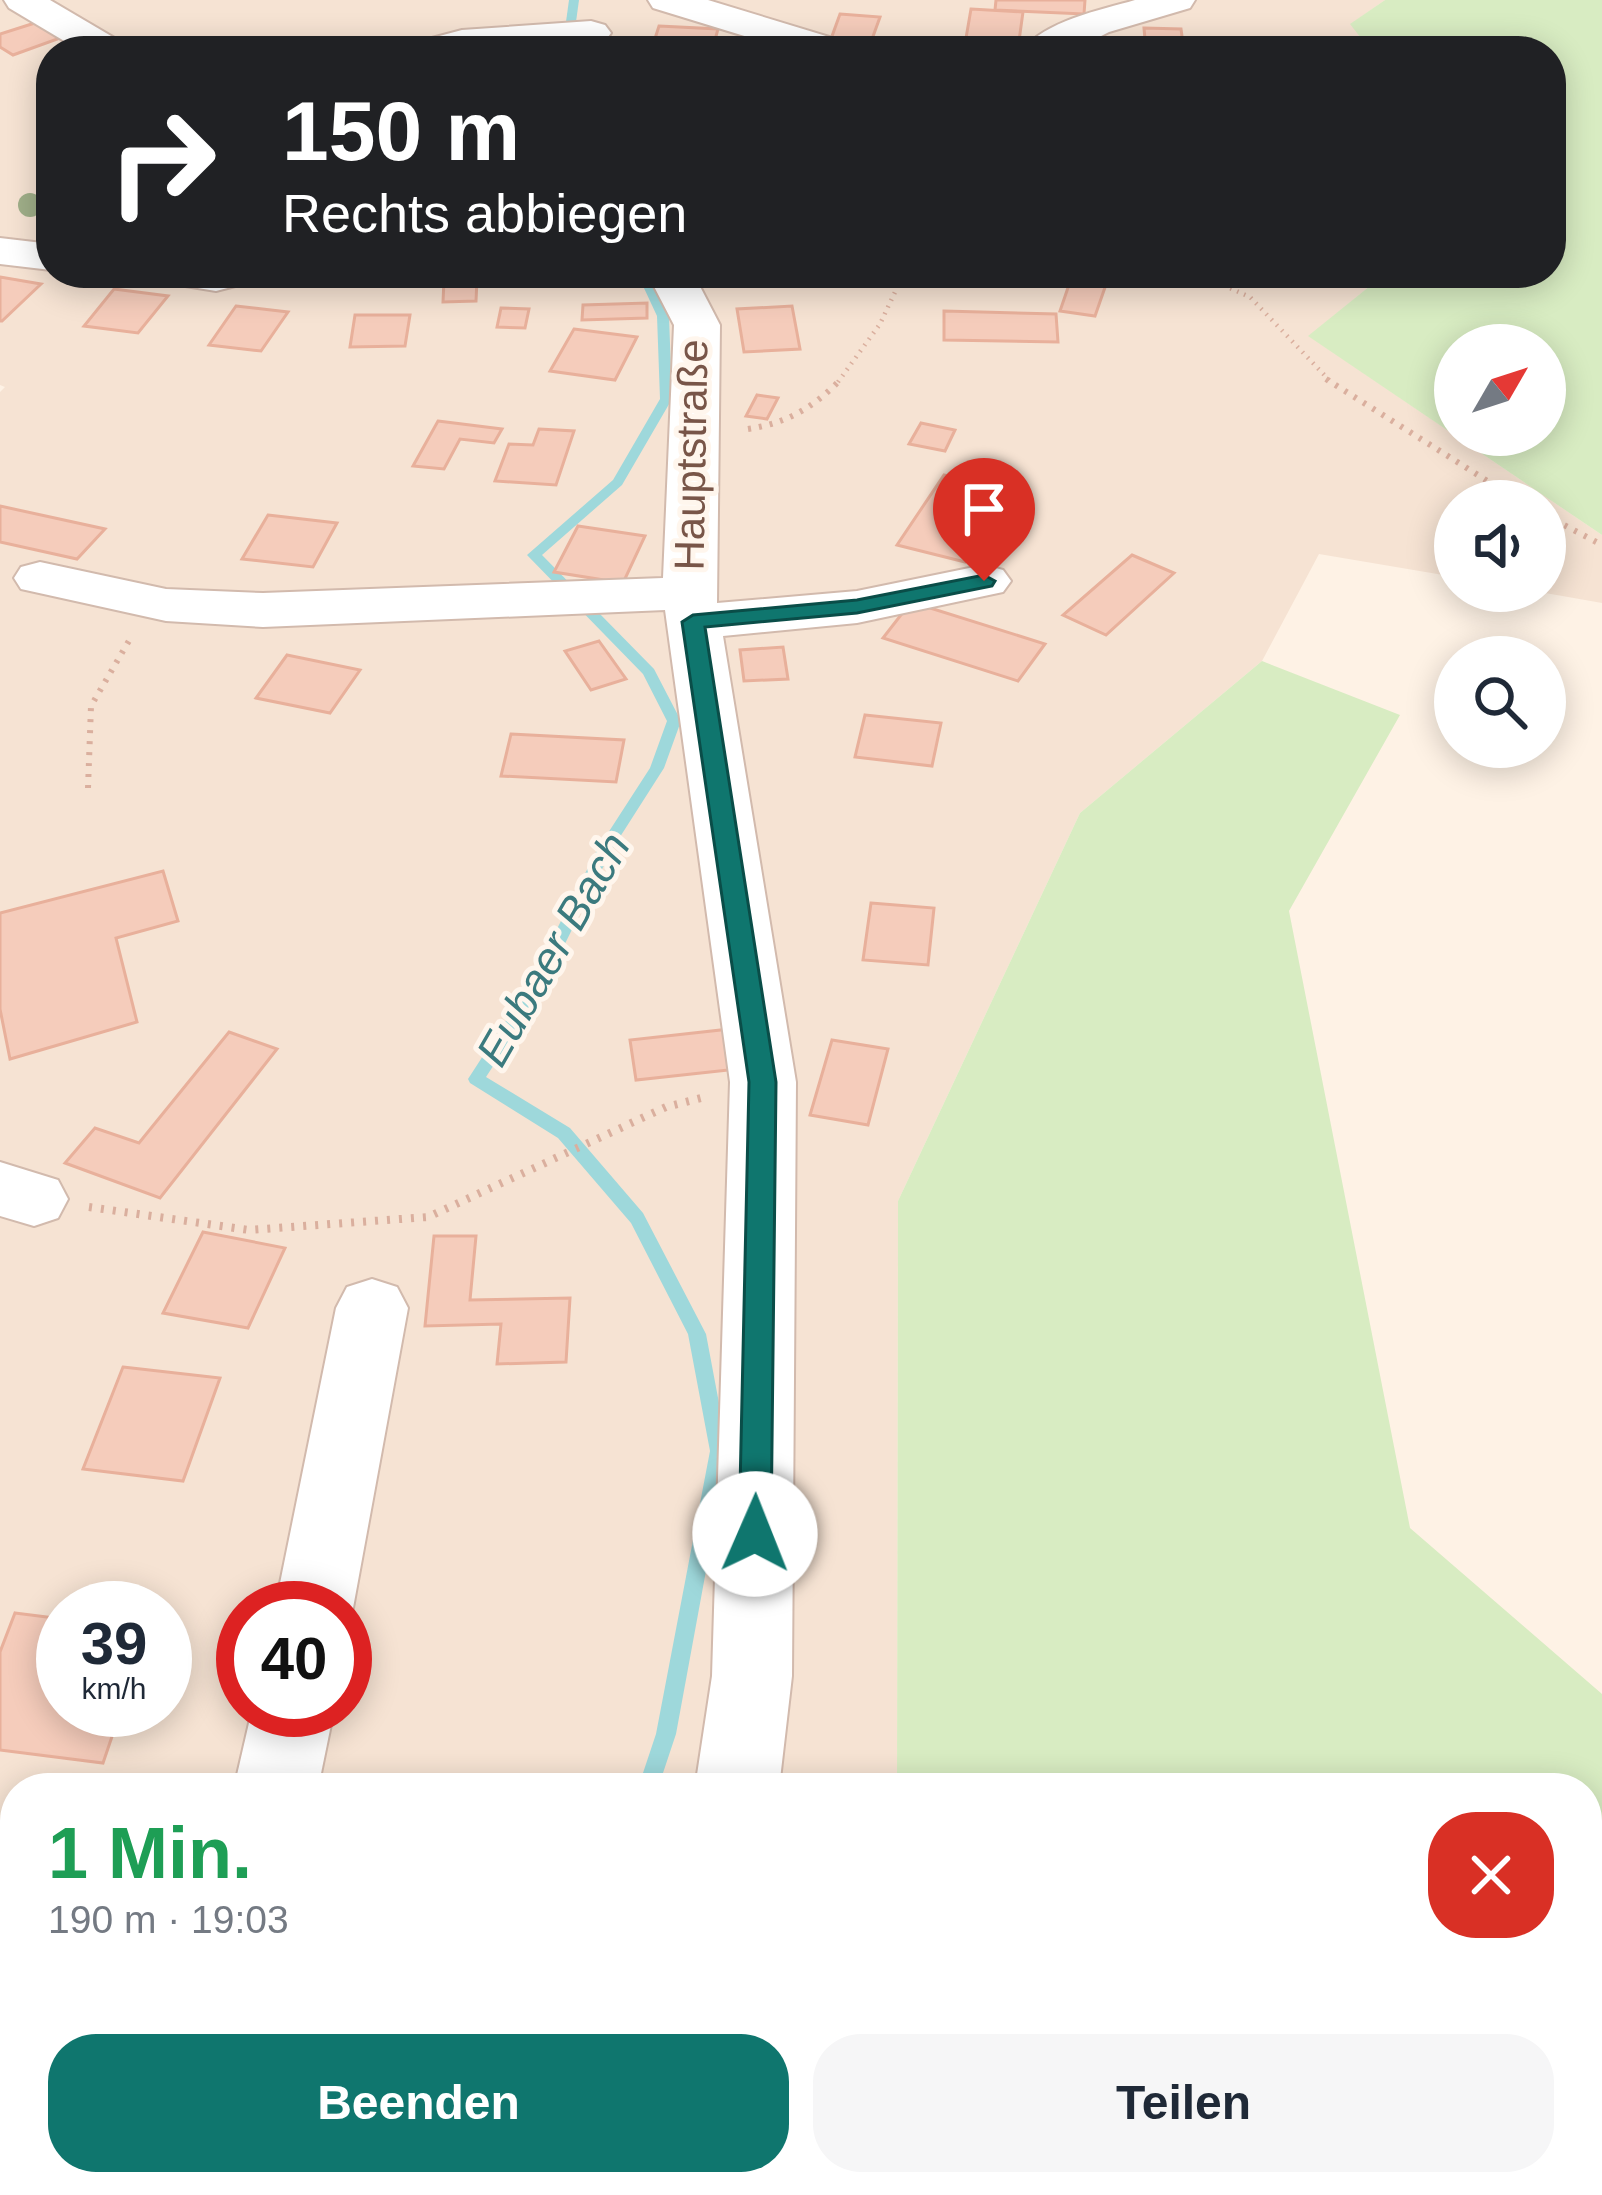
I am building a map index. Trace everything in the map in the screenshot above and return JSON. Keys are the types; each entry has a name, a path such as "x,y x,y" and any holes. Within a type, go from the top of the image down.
{"street":[{"path":"23,0 84,36"},
{"path":"667,0 786,36"},
{"path":"1070,36 1095,23 1176,0"},
{"path":"526,36 580,31"},
{"path":"0,251 36,255"},
{"name":"Hauptstraße","path":"678,288 697,325 691,607 763,1082 752,1676 739,1773"},
{"path":"40,578 166,605 263,610 539,599 691,607 857,607 984,581"},
{"path":"319,1581 372,1308"},
{"path":"279,1773 287,1737"}],"path":[{"path":"693,430 772,428 830,393 886,319 898,288"},
{"path":"1230,288 1250,297 1324,378 1487,480"},
{"path":"1566,526 1602,545"},
{"path":"88,788 91,706 139,627 166,605"},
{"path":"17,1194 249,1230 428,1217 666,1108 763,1082"}],"shaded area":[{"path":"0,0 1385,0 1351,24 1360,36 36,36 36,288 1368,288 1309,336 1434,421 1434,456 1486,456 1521,480 1434,480 1434,573 1319,554 1262,661 1080,813 898,1201 897,1773 0,1773 0,392 5,387 0,385"},
{"path":"1566,511 1602,535 1602,603 1566,597"}],"green space":[{"path":"1385,0 1602,0 1602,535 1566,511 1566,480 1521,480 1485,456 1566,456 1566,324 1434,324 1434,421 1308,336 1367,288 1566,288 1566,36 1359,36 1350,24"},
{"path":"1262,661 1400,715 1289,911 1410,1528 1602,1694 1602,1773 897,1773 898,1201 1080,813"}],"building":[{"path":"996,0 1085,0 1084,14 995,10"},
{"path":"971,9 1023,12 1020,36 966,36"},
{"path":"840,14 880,17 873,36 832,36"},
{"path":"38,22 61,36 36,36 36,47 13,55 0,47 0,34"},
{"path":"659,26 718,29 716,36 656,36"},
{"path":"1144,28 1181,29 1182,36 1145,36"},
{"path":"0,277 36,283 37,288 0,321"},
{"path":"444,288 477,288 476,301 443,302"},
{"path":"1068,288 1105,288 1095,316 1060,311"},
{"path":"114,289 168,296 138,333 84,326"},
{"path":"647,303 647,318 582,320 583,305"},
{"path":"236,306 288,312 261,351 209,345"},
{"path":"792,306 800,349 744,352 737,309"},
{"path":"501,308 529,309 525,328 497,327"},
{"path":"944,311 1056,314 1058,342 944,340"},
{"path":"355,315 410,315 405,346 350,347"},
{"path":"574,329 637,337 615,380 550,371"},
{"path":"757,395 778,398 767,419 746,416"},
{"path":"438,421 502,429 494,443 460,439 444,469 413,466"},
{"path":"921,423 955,430 945,451 909,444"},
{"path":"539,429 574,431 556,485 495,481 509,444 533,445"},
{"path":"944,475 1009,491 965,562 897,545"},
{"path":"0,506 105,529 77,559 0,542"},
{"path":"268,515 337,523 313,567 242,559"},
{"path":"578,526 645,536 623,583 554,572"},
{"path":"1132,555 1174,573 1106,635 1063,615"},
{"path":"911,602 1045,644 1018,681 883,638"},
{"path":"599,641 626,679 591,690 565,651"},
{"path":"783,647 788,679 744,681 740,650"},
{"path":"287,655 360,670 330,713 256,698"},
{"path":"865,715 941,723 932,766 855,757"},
{"path":"511,734 624,740 616,782 501,776"},
{"path":"163,871 178,921 116,938 137,1022 10,1059 0,1009 0,913"},
{"path":"871,903 934,908 928,965 863,960"},
{"path":"739,1028 747,1068 636,1080 630,1040"},
{"path":"229,1032 277,1049 160,1198 65,1163 95,1128 139,1143"},
{"path":"832,1040 888,1049 868,1125 810,1115"},
{"path":"203,1232 285,1248 248,1328 163,1313"},
{"path":"434,1236 476,1236 470,1300 570,1298 566,1362 497,1364 501,1324 425,1326"},
{"path":"123,1367 220,1378 183,1481 83,1469"},
{"path":"15,1613 36,1616 36,1737 112,1737 103,1763 0,1750 0,1652"}],"waterway":[{"name":"Eubaer Bach","path":"569,36 574,0"},
{"name":"Eubaer Bach","path":"650,288 663,316 666,399 618,482 534,555 649,672 674,721 657,768 604,850 534,990 476,1079 564,1133 637,1218 697,1334 719,1451 666,1734 653,1773"}],"route":[{"path":"755,1534 763,1082 693,622 857,607 984,581"}]}
